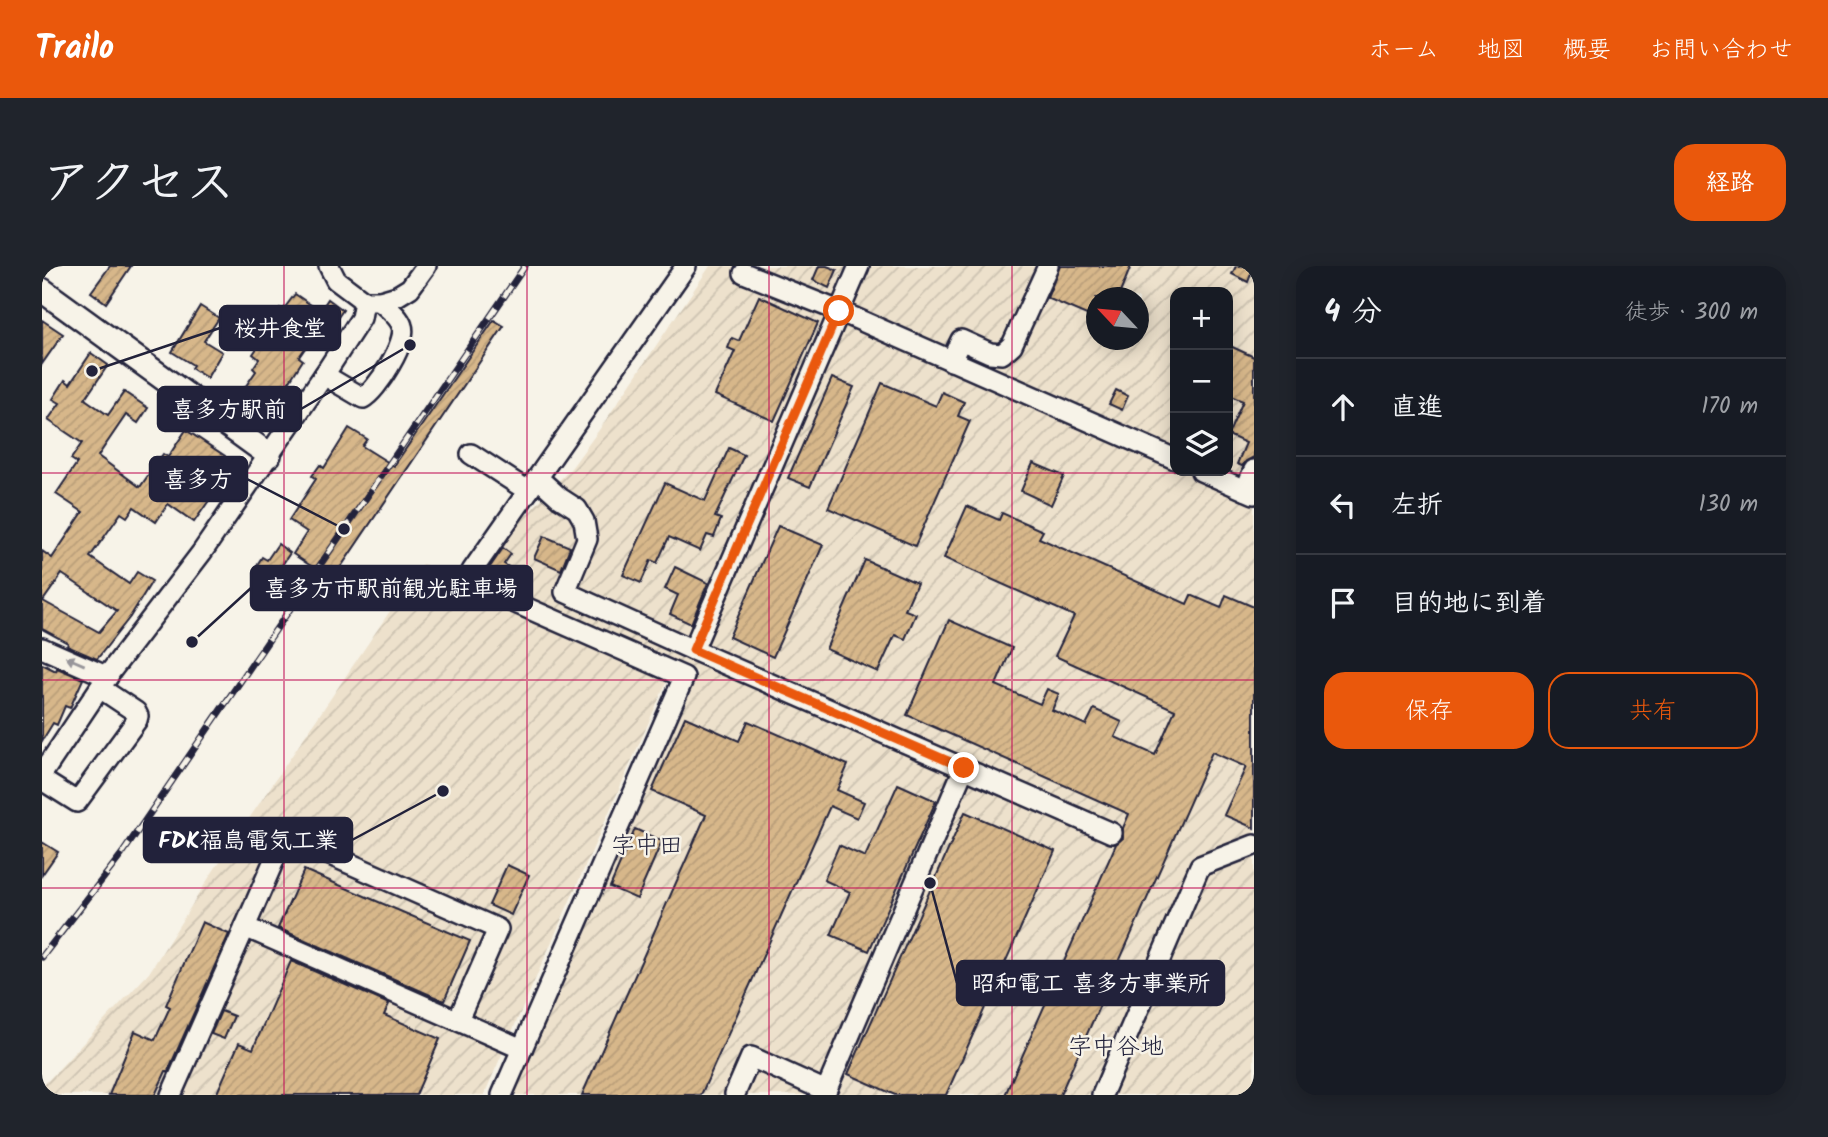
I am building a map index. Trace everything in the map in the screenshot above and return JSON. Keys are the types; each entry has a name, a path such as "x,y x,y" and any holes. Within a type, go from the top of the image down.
{"main road":[{"path":"42,289 269,455"}],"street":[{"path":"324,375 363,398 369,395 403,337 402,326 372,301 336,280 329,266"},
{"path":"42,774 104,683 202,552 372,301 397,296 410,288 426,266"},
{"path":"502,1095 684,677 477,586 472,571 686,266"},
{"path":"693,650 859,266"},
{"path":"951,361 961,340 990,353 1002,354 1012,345 1048,266"},
{"path":"744,273 839,311 1170,457"},
{"path":"471,454 577,509 584,521 587,539 565,592 1112,833"},
{"path":"1213,476 1250,492 1254,470"},
{"path":"286,578 313,595"},
{"path":"42,648 104,683 138,716 77,802 42,780"},
{"path":"735,1094 751,1057 826,1091 964,768"},
{"path":"171,1095 285,835 498,929 457,1020"},
{"path":"1102,1095 1200,866 1254,845"},
{"path":"245,927 523,1049"}],"shaded area":[{"path":"710,266 1254,266 1254,1095 513,1095 697,672 488,583 480,572 509,533 572,467"},
{"path":"422,564 457,578 473,596 667,681 484,1095 42,1095 42,1087 149,973 212,873"}],"building":[{"path":"110,266 131,266 106,303 91,292"},
{"path":"819,266 837,270 829,288 813,280"},
{"path":"1060,266 1131,266 1122,287 1086,287 1086,315 1047,298"},
{"path":"1236,266 1254,266 1248,282 1232,274"},
{"path":"295,294 320,311 328,299 343,310 327,333 319,328 299,357 303,360 273,407 259,412 239,396 256,371 253,368 259,359 253,354 269,331 265,329 280,308 283,310"},
{"path":"759,296 818,323 774,421 715,395 735,351 728,348 732,338 739,341"},
{"path":"200,306 219,318 204,341 222,352 207,378 172,352"},
{"path":"42,320 63,334 42,364"},
{"path":"494,320 504,326 332,580 293,554 307,532 289,520 316,479 312,476 320,465 324,468 349,428 367,439 362,446 394,466"},
{"path":"1233,347 1254,357 1254,457 1242,466 1237,464 1246,443 1233,437 1233,424 1243,401 1233,397"},
{"path":"91,353 108,365 85,399 108,415 124,392 148,408 138,423 126,415 98,456 140,487 163,454 168,457 186,430 225,456 230,474 194,522 168,504 156,522 134,507 127,517 121,513 90,557 129,584 137,572 152,581 130,617 97,659 67,646 68,643 42,629 42,551 52,558 83,512 56,494 77,463 71,459 82,443 48,420 60,403 53,399 65,380 70,384","holes":["62,574 117,611 99,632 43,601"]},
{"path":"832,378 854,387 810,487 788,478"},
{"path":"882,383 936,406 942,392 964,402 958,416 970,421 915,546 828,508"},
{"path":"1116,390 1128,396 1122,410 1109,404"},
{"path":"729,448 744,455 715,517 721,519 714,537 707,535 700,551 669,537 657,563 651,560 641,583 623,575 665,483 705,501"},
{"path":"1033,463 1064,476 1051,505 1021,491"},
{"path":"967,506 999,520 1002,513 1043,531 1039,538 1187,604 1191,595 1221,608 1226,595 1254,607 1254,828 1224,815 1246,767 1212,752 1060,1095 1005,1095 1116,844 1123,838 1123,828 1129,814 907,715 949,620 1012,648 996,685 1040,704 1047,689 1059,694 1052,710 1086,725 1094,709 1122,722 1115,737 1155,755 1175,710 1055,656 1074,616 944,558"},
{"path":"778,526 823,545 773,657 729,637"},
{"path":"544,536 570,547 561,570 534,558"},
{"path":"278,544 290,553 272,580 255,568 262,557 267,560"},
{"path":"503,548 511,554 504,564 515,571 506,585 486,573"},
{"path":"865,560 917,583 905,610 916,614 905,639 895,635 878,672 826,649"},
{"path":"675,567 708,583 691,624 670,614 678,595 665,589"},
{"path":"42,664 83,679 70,708 65,706 57,725 53,723 42,741"},
{"path":"685,717 739,741 748,721 848,765 837,790 864,802 857,818 830,806 701,1095 582,1095 706,815 652,791"},
{"path":"898,784 936,801 869,951 831,935 850,892 824,880 839,845 865,857"},
{"path":"965,812 1055,851 946,1095 895,1095 848,1074"},
{"path":"635,829 662,841 637,899 610,887"},
{"path":"42,842 58,852 42,875"},
{"path":"507,865 529,875 511,915 489,905"},
{"path":"304,870 470,941 444,1001 278,928"},
{"path":"202,922 229,934 168,1071 155,1095 109,1095 135,1031 155,1040 170,1007 166,1005"},
{"path":"291,961 389,1004 384,1015 440,1039 416,1095 216,1095 239,1043 253,1049"},
{"path":"221,1011 234,1016 224,1039 211,1034"}],"railway":[{"path":"42,957 122,854 525,266"}],"place":[{"name":"喜多方駅前","path":"410,345"},
{"name":"桜井食堂","path":"92,371"},
{"name":"喜多方","path":"344,529"},
{"name":"喜多方市駅前観光駐車場","path":"192,642"},
{"name":"FDK福島電気工業","path":"443,791"},
{"name":"昭和電工 喜多方事業所","path":"930,883"}],"district":[{"name":"字中田","path":"647,846"},
{"name":"字中谷地","path":"1116,1047"}],"route":[{"path":"839,311 693,650 964,768"}]}
